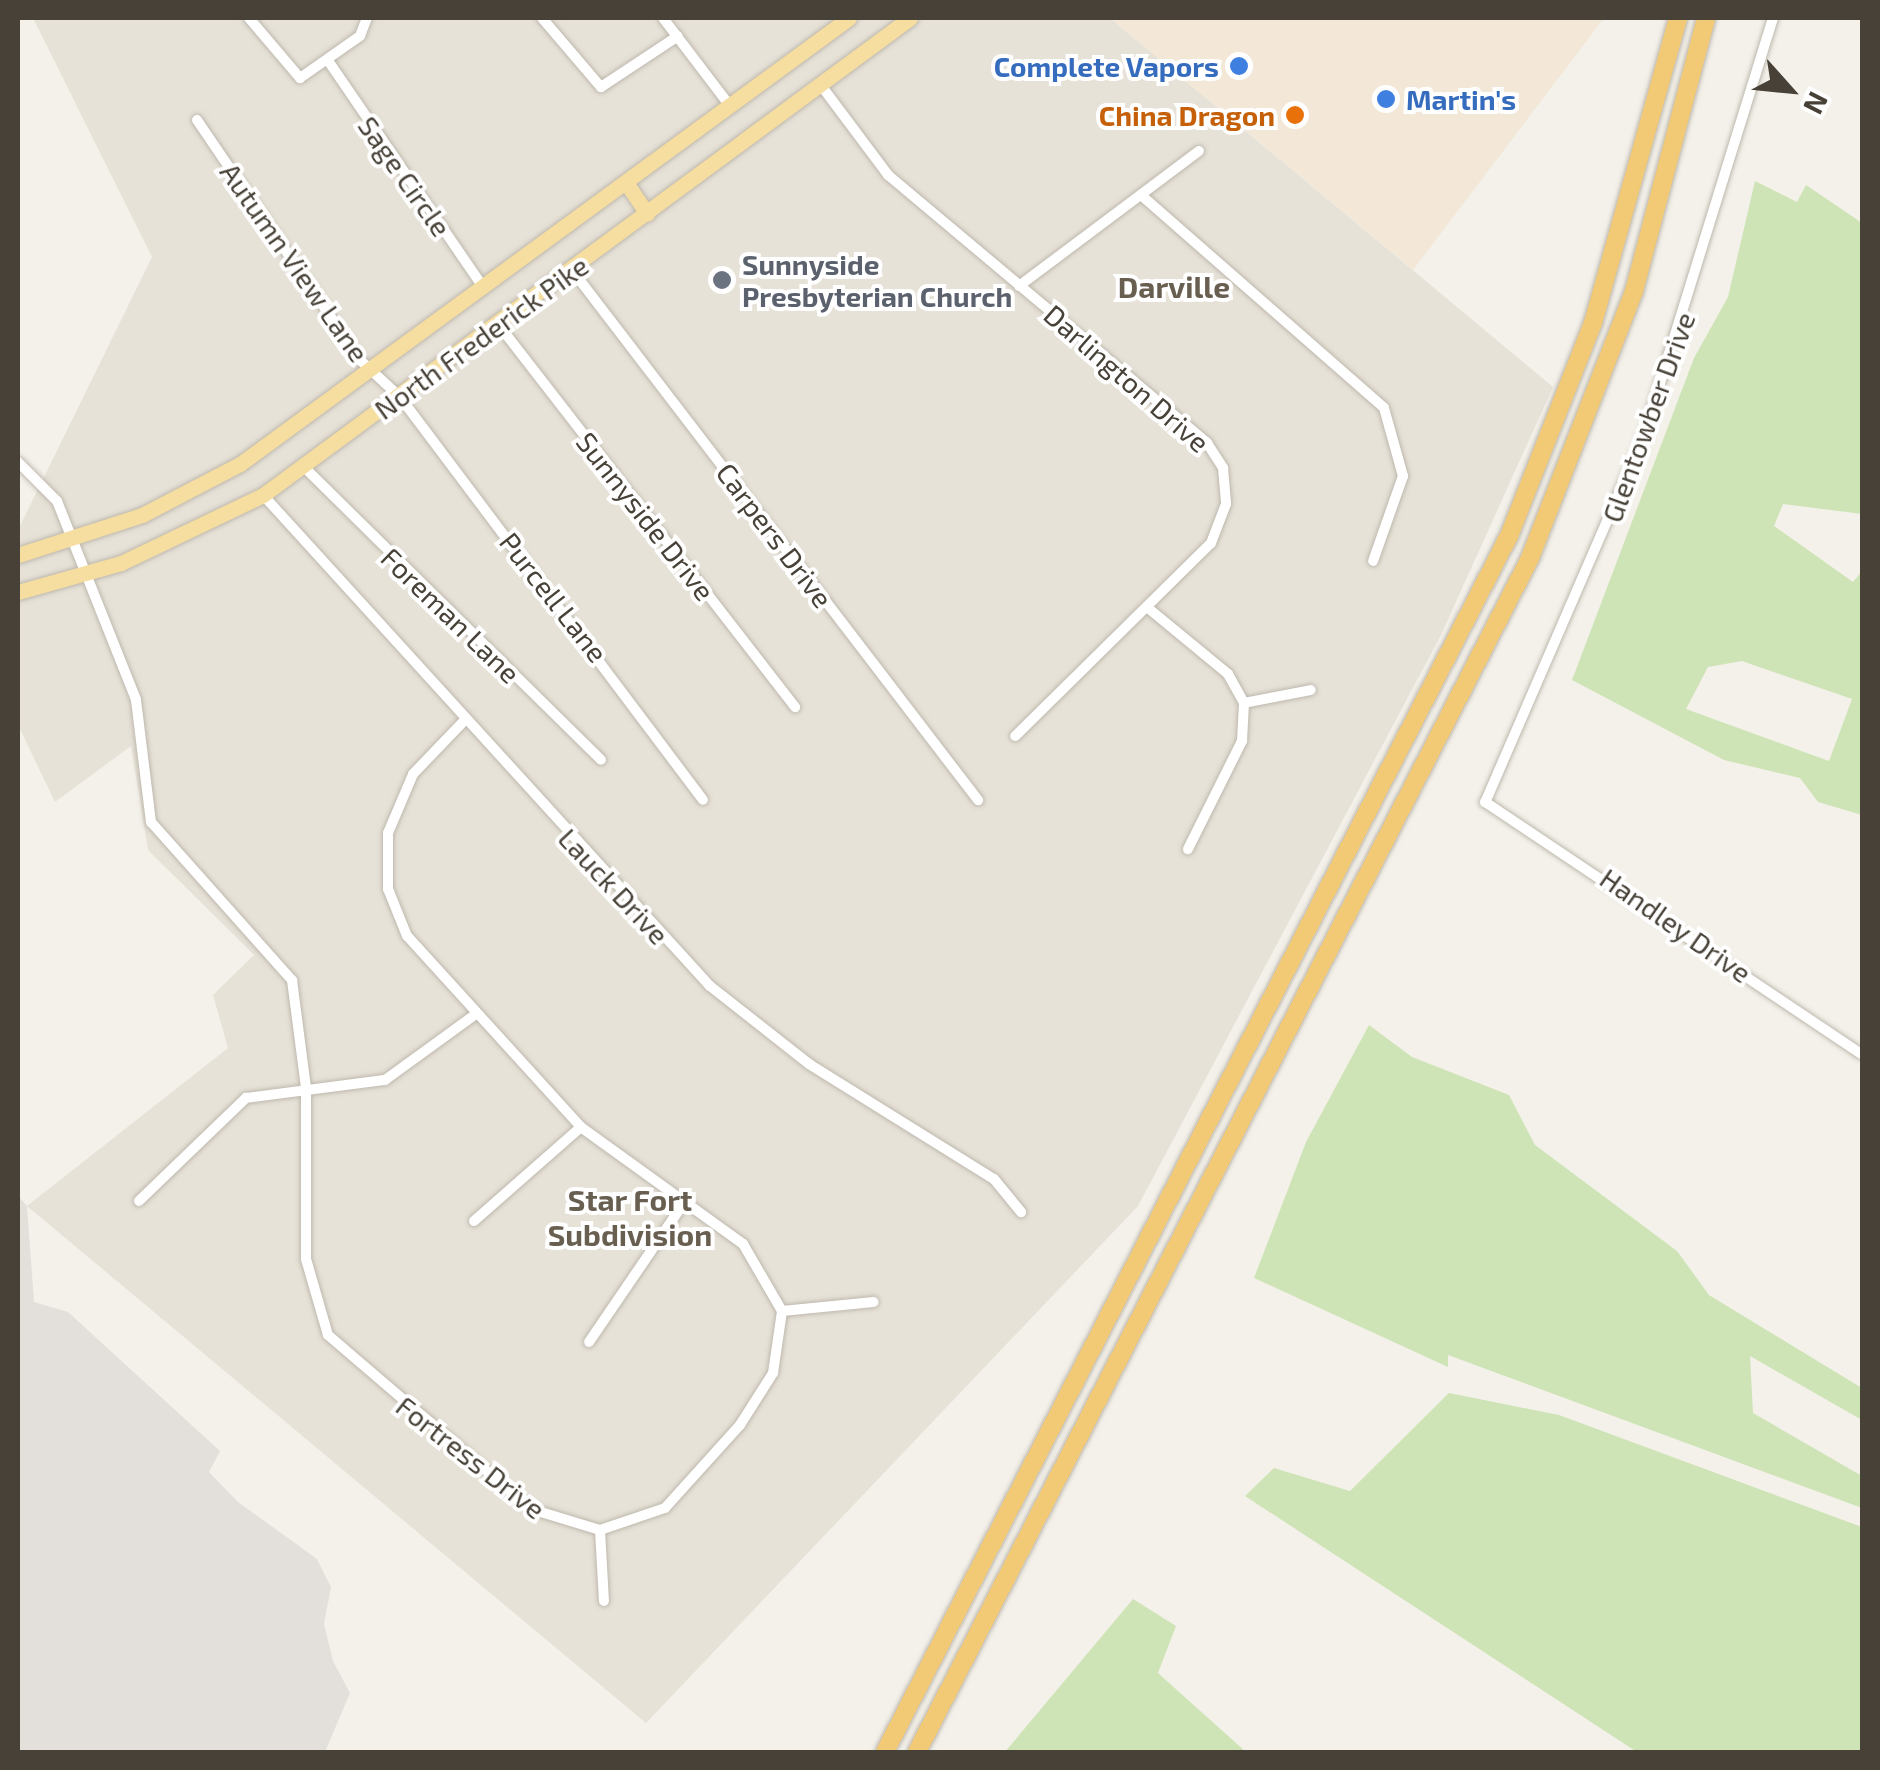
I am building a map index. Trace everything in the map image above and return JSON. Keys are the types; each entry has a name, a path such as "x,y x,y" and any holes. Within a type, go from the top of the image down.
{"highway":[{"path":"886,1752 1484,590 1566,399 1642,166 1676,18"},
{"path":"917,1752 1530,558 1639,275 1706,18"}],"main road":[{"name":"North Frederick Pike","path":"18,555 70,540 212,482 372,371 850,18"},
{"name":"North Frederick Pike","path":"18,592 83,576 262,494 304,467 910,18"},
{"path":"627,184 647,214"}],"street":[{"path":"248,18 292,74 328,62 367,18"},
{"path":"542,18 600,87 678,36"},
{"path":"664,18 730,106"},
{"name":"Glentowber Drive","path":"1485,802 1642,440 1773,18"},
{"name":"Sage Circle","path":"328,62 484,289"},
{"name":"Darlington Drive","path":"820,84 888,174 1207,443 1223,468 1218,531 1148,608 1015,736"},
{"name":"Autumn View Lane","path":"197,120 372,371 400,398"},
{"path":"1019,286 1199,151"},
{"path":"1141,195 1384,408 1402,476 1373,561"},
{"name":"Carpers Drive","path":"572,270 978,800"},
{"name":"Sunnyside Drive","path":"498,324 795,707"},
{"name":"Purcell Lane","path":"400,398 703,800"},
{"name":"Fortress Drive","path":"18,462 52,491 136,700 151,822 280,959 298,998 306,1088 306,1260 328,1335 530,1508 600,1530"},
{"name":"Foreman Lane","path":"304,467 600,760"},
{"name":"Lauck Drive","path":"262,494 462,723 722,997 809,1064 994,1180 1021,1212"},
{"path":"1148,608 1228,674 1244,702 1242,741 1188,848"},
{"path":"1244,702 1311,690"},
{"path":"462,723 402,793 385,871 407,936 581,1127 756,1258 782,1311 773,1373 740,1425 665,1508 600,1530 604,1600"},
{"name":"Handley Drive","path":"1485,802 1862,1054"},
{"path":"140,1201 246,1098 402,1074 476,1014"},
{"path":"474,1221 581,1127"},
{"path":"588,1342 683,1204"},
{"path":"782,1311 874,1302"}],"shaded area":[{"path":"33,18 1110,18 1553,387 1441,635 1138,1206 646,1723 27,1206 228,1048 213,995 254,955 148,850 131,746 55,802 18,725 18,530 152,257"},
{"path":"1110,18 1604,18 1413,270"},
{"path":"18,1196 27,1206 34,1302 68,1312 220,1451 209,1472 238,1502 317,1559 331,1587 324,1624 333,1661 350,1693 325,1752 18,1752"}],"green space":[{"path":"1755,181 1797,202 1806,185 1862,223 1862,514 1783,504 1774,526 1853,582 1862,571 1862,815 1818,802 1800,778 1724,760 1572,680 1694,358 1728,297","holes":["1742,661 1852,699 1829,761 1686,709 1708,667"]},
{"path":"1369,1025 1412,1057 1509,1095 1535,1145 1677,1251 1709,1295 1862,1388 1862,1420 1750,1356 1753,1413 1862,1476 1862,1508 1448,1355 1448,1367 1254,1278 1306,1142"},
{"path":"1449,1393 1559,1415 1862,1527 1862,1752 1637,1752 1245,1496 1274,1468 1350,1491"},
{"path":"1133,1599 1176,1626 1158,1673 1246,1752 1005,1752"}],"place":[{"name":"Complete Vapors","path":"1239,66"},
{"name":"Martin's","path":"1386,99"},
{"name":"China Dragon","path":"1295,115"},
{"name":"Sunnyside Presbyterian Church","path":"722,280"}],"district":[{"name":"Darville","path":"1174,286"},
{"name":"Star Fort Subdivision","path":"630,1216"}]}
